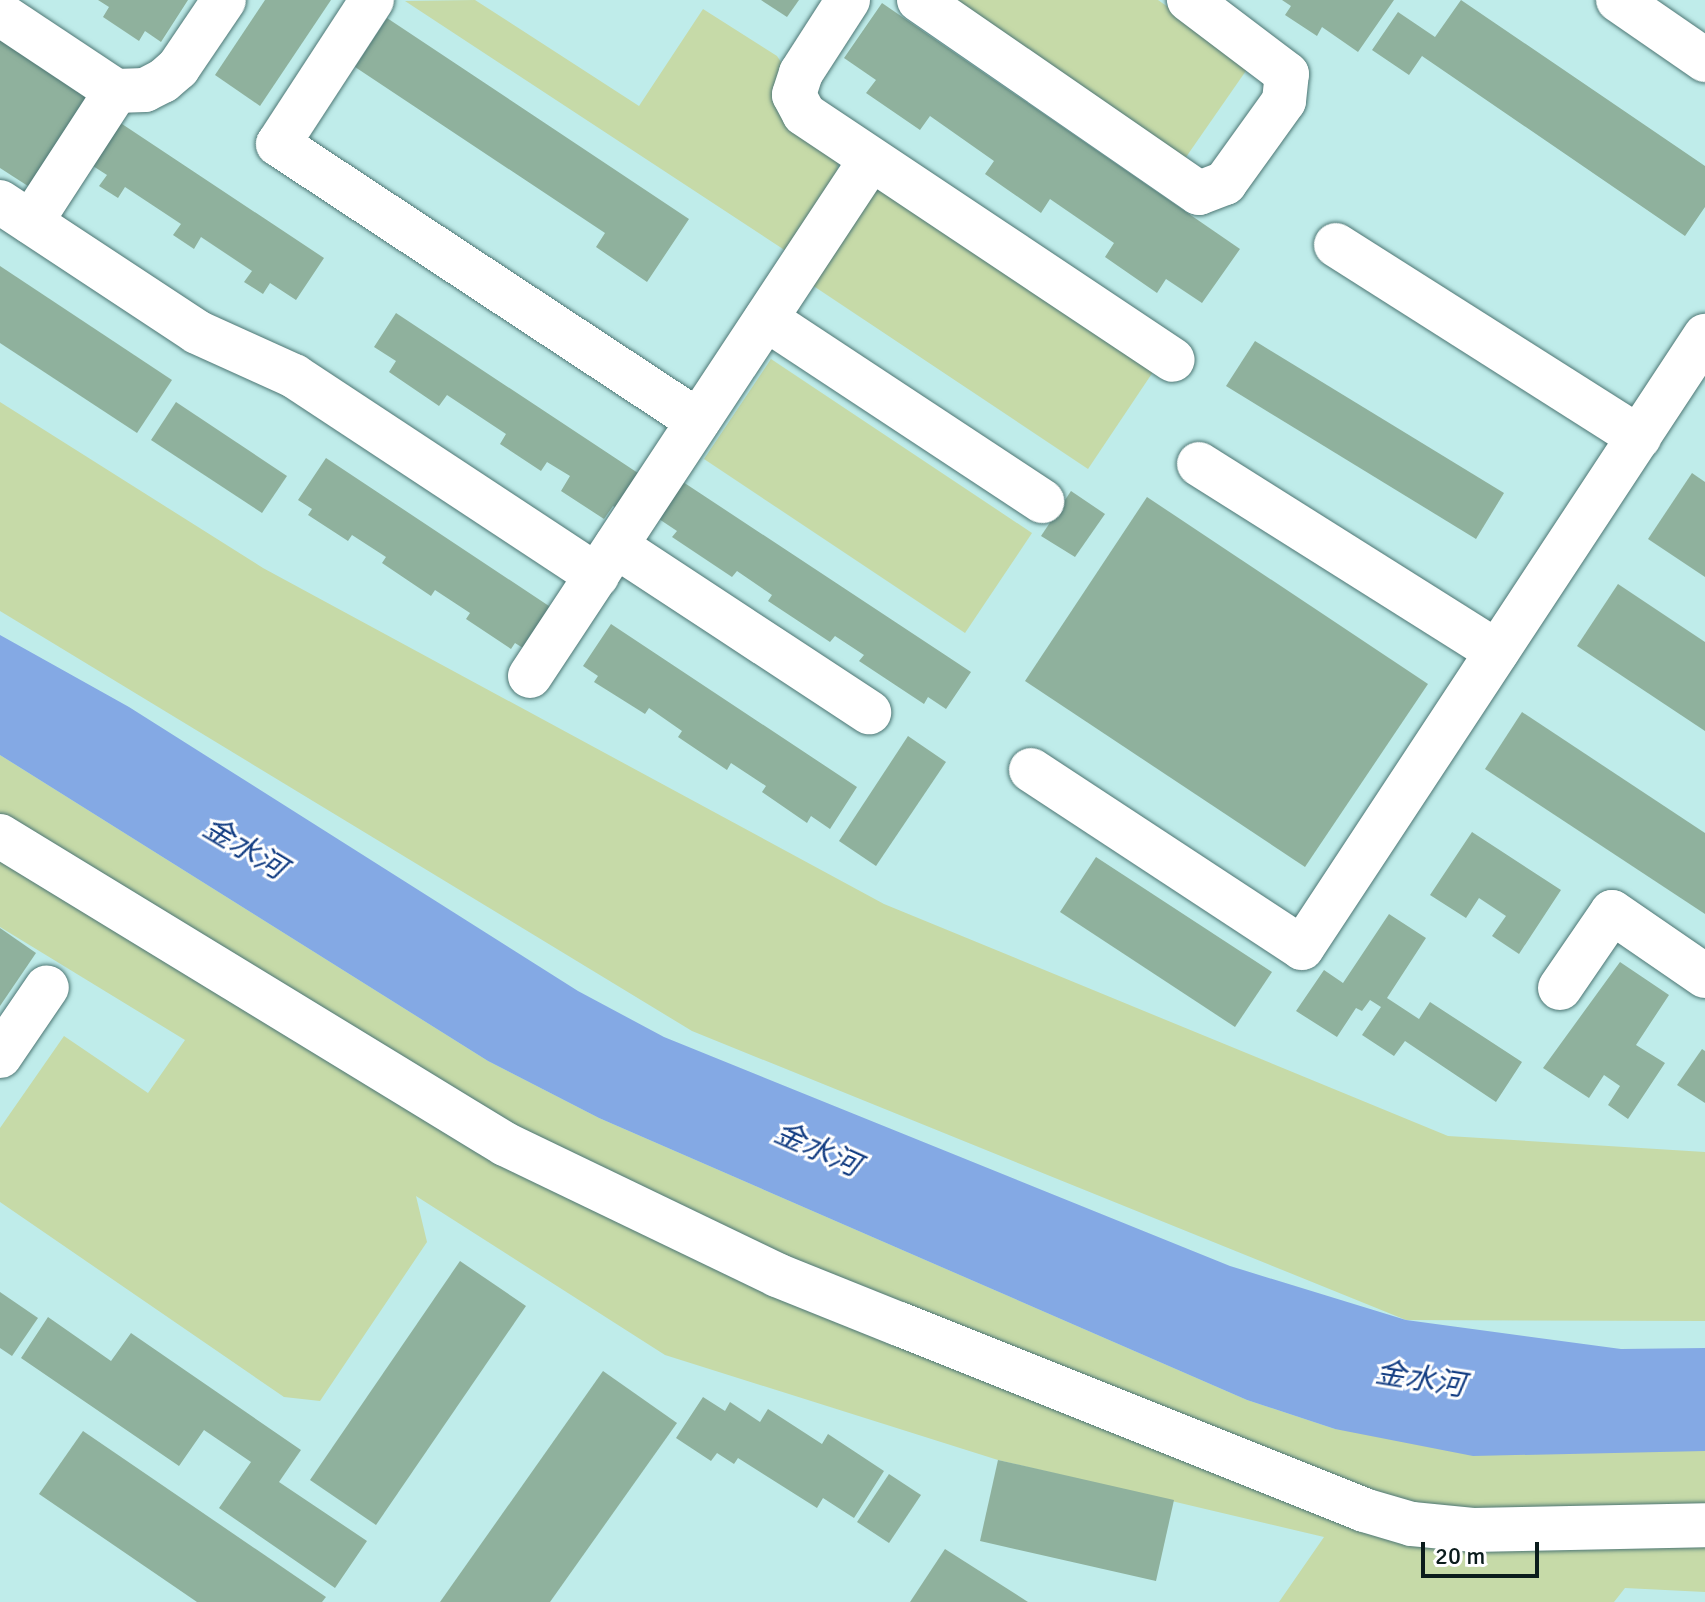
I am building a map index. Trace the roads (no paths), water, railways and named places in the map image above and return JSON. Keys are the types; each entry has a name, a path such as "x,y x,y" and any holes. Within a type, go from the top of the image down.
{"street":[{"path":"0,14 116,91 145,90 163,81 178,68 224,0"},
{"path":"372,0 278,144 698,421"},
{"path":"848,0 801,73 794,95 804,114 1173,360"},
{"path":"919,0 1199,193 1225,183 1284,101 1287,74 1189,0"},
{"path":"1618,0 1705,60"},
{"path":"116,91 15,212 197,332 294,376 869,712"},
{"path":"530,676 871,159"},
{"path":"1336,245 1639,437"},
{"path":"766,319 1042,501"},
{"path":"1031,770 1302,948 1705,336"},
{"path":"1199,464 1497,652"},
{"path":"0,836 505,1144 777,1275 1364,1510 1412,1524 1473,1530 1705,1525"},
{"path":"1560,988 1612,912 1705,976"},
{"path":"0,1056 47,987"}],"water":[{"name":"金水河","path":"0,635 129,707 578,991 664,1037 1230,1266 1406,1320 1621,1349 1705,1348 1705,1451 1473,1456 1335,1429 1247,1400 599,1118 488,1061 0,755"}]}
